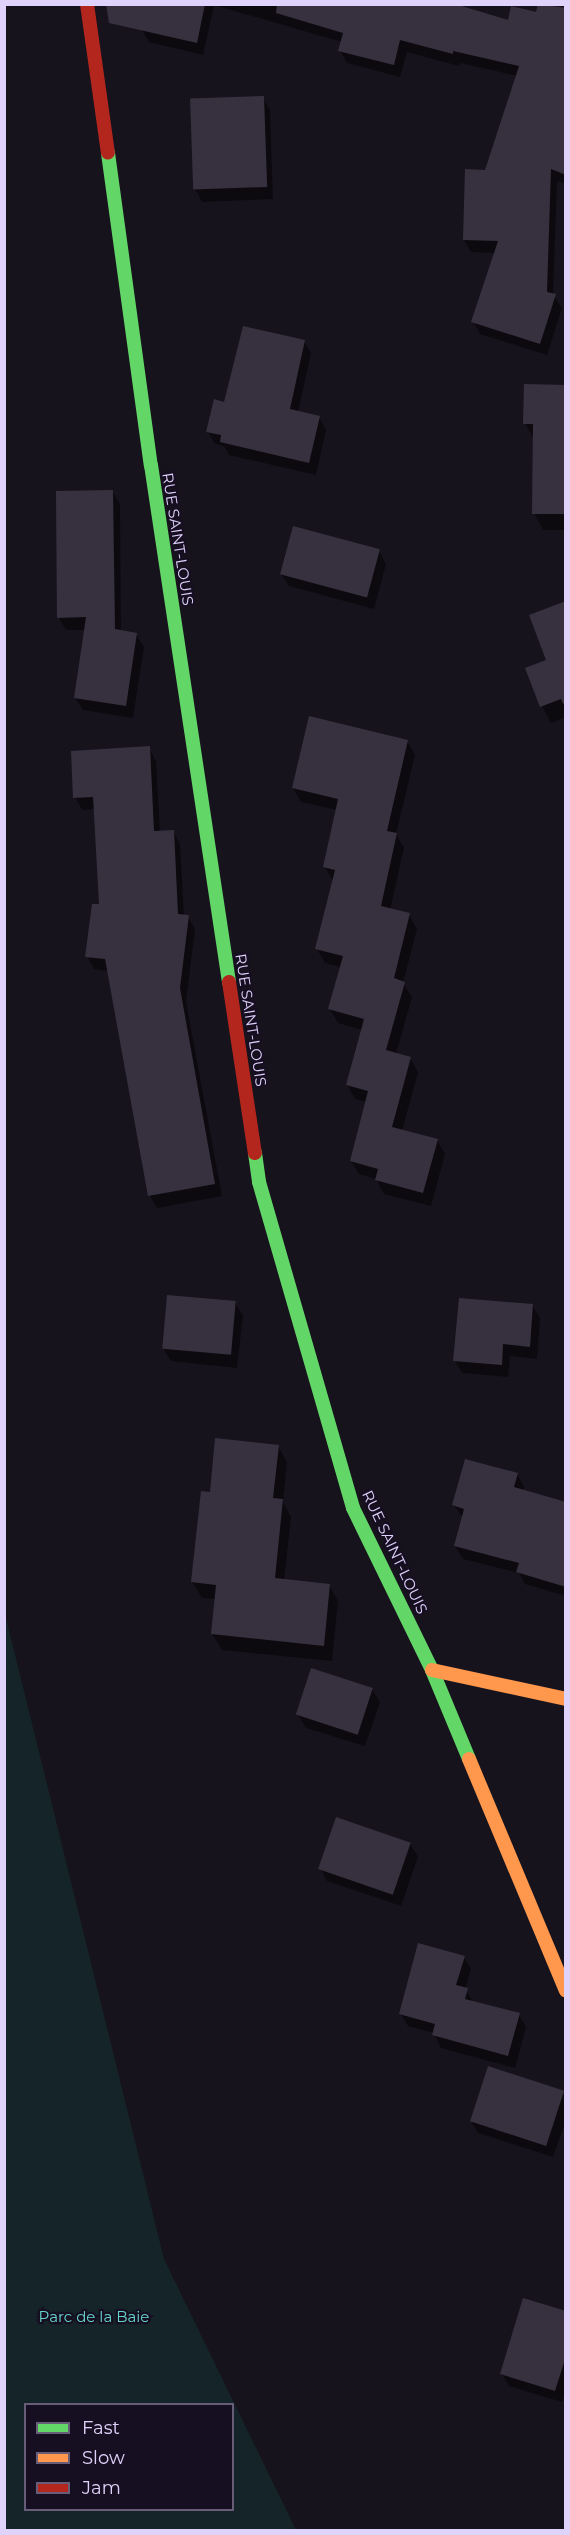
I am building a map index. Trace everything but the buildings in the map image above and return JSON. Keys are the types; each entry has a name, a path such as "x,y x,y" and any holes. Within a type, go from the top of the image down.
{"street":[{"name":"RUE SAINT-LOUIS","path":"87,4 150,465 259,1182 353,1508 432,1670 566,1991"},
{"path":"432,1670 566,1699"}],"green space":[{"name":"Parc de la Baie","path":"5,1614 164,2259 296,2530 5,2530"}],"traffic: fast":[{"path":"108,153 151,465 229,982"},
{"path":"255,1153 259,1182 353,1508 432,1670 469,1759"}],"traffic: slow":[{"path":"432,1670 566,1699"},
{"path":"469,1759 566,1991"}],"traffic: jam":[{"path":"87,4 108,153"},
{"path":"229,982 255,1153"}]}
